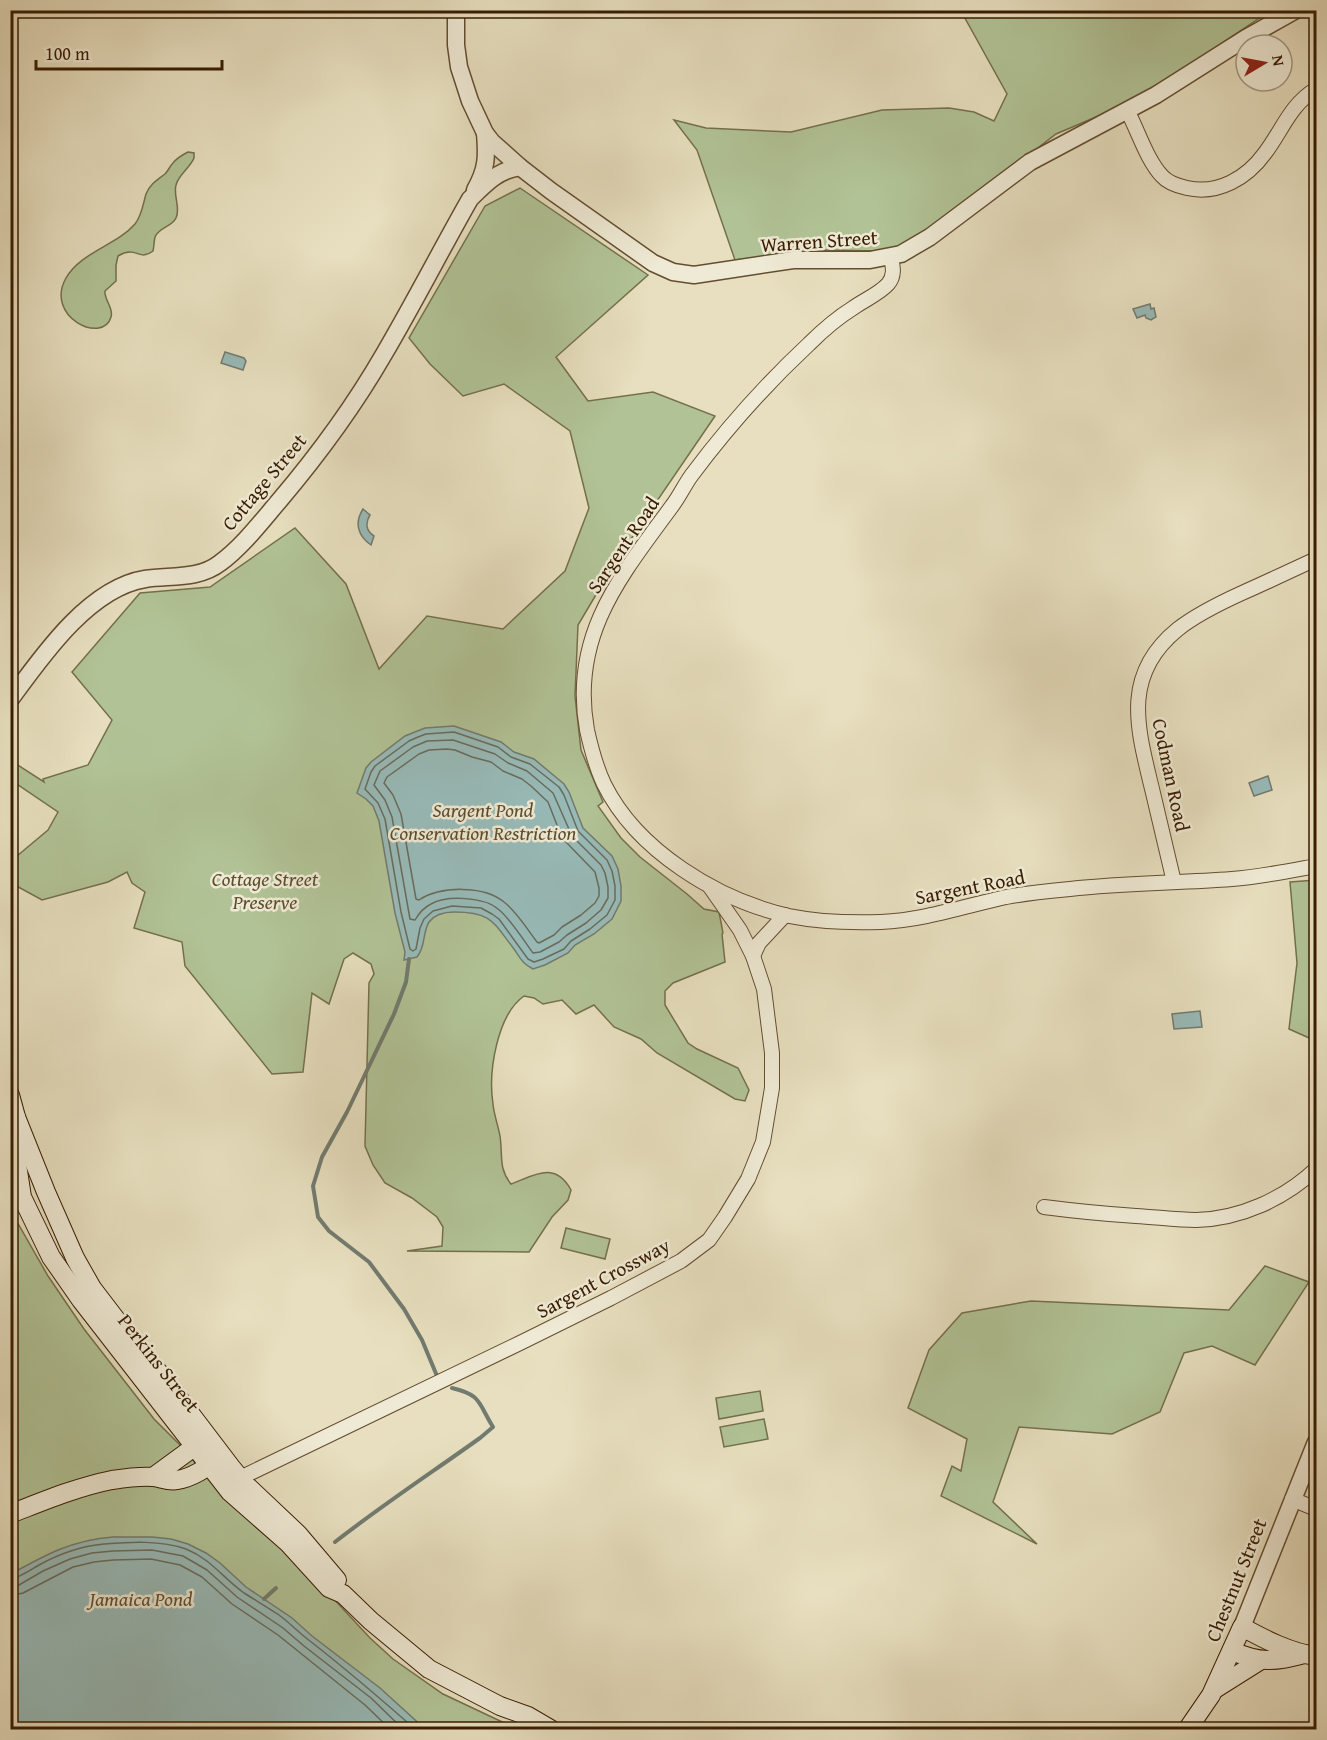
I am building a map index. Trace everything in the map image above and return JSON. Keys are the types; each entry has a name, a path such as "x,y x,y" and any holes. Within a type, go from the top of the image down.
{"main road":[{"name":"Perkins Street","path":"10,1095 16,1117 46,1192 88,1282 135,1345 182,1402 201,1441"},
{"name":"Perkins Street","path":"16,1117 13,1157 16,1198 63,1276 216,1460 237,1499 288,1543 329,1588 343,1594 379,1629 429,1669 500,1706 528,1716 552,1730"},
{"path":"16,1198 46,1192"},
{"path":"153,1477 201,1441"},
{"name":"Perkins Street","path":"216,1460 240,1478 312,1549 337,1580 343,1594"},
{"path":"10,1514 89,1485 126,1478 153,1477 169,1481 180,1480 216,1460"},
{"path":"1242,1627 1262,1638 1310,1655"},
{"name":"Chestnut Street","path":"1187,1730 1214,1690 1242,1627"},
{"path":"1232,1651 1261,1660 1310,1655"},
{"path":"1214,1690 1261,1660"}],"street":[{"name":"Warren Street","path":"456,10 455,36 459,66 485,133 499,149 551,191 653,263 678,273 705,274 793,260 855,261 891,257 908,252 1017,170 1044,153 1128,112 1246,38 1296,10"},
{"path":"1128,112 1154,165 1166,180 1183,187 1208,190 1228,184 1245,174 1265,152 1301,100 1317,89"},
{"name":"Cottage Street","path":"10,700 75,619 99,599 123,584 146,579 184,576 209,570 228,556 264,518 342,420 385,353 481,180 487,153 485,133"},
{"name":"Cottage Street","path":"470,199 496,175 520,167"},
{"name":"Sargent Road","path":"891,257 893,275 887,284 842,315 809,343 723,435 627,568 606,603 591,640 584,672 585,715 593,755 604,784 624,815 649,842 670,860 710,887 745,902 785,915 853,923 907,919 1010,896 1111,885 1234,879 1317,866"},
{"name":"Codman Road","path":"1174,882 1140,736 1137,710 1146,666 1178,629 1210,608 1317,559"},
{"name":"Sargent Crossway","path":"240,1478 611,1298 681,1261 709,1240 748,1179 763,1142 772,1089 772,1053 764,988 753,956 740,930 710,887"},
{"path":"753,956 759,943 785,915"},
{"path":"1044,1207 1163,1218 1211,1219 1232,1215 1274,1200 1291,1190 1317,1169"},
{"name":"Chestnut Street","path":"1242,1627 1317,1442"},
{"path":"1292,1499 1317,1509"}],"green space":[{"path":"961,11 1269,11 1183,69 1127,103 1056,134 927,234 901,246 878,251 822,250 735,260 697,150 674,120 706,128 791,132 882,110 949,108 974,112 994,121 1007,94"},
{"path":"188,152 194,153 194,158 176,185 178,210 174,221 159,231 155,237 153,251 144,255 130,252 118,256 116,281 105,291 112,314 106,325 98,328 77,323 68,315 63,304 61,292 66,278 81,262 119,238 135,224 141,213 146,194 154,182 165,174 176,160"},
{"path":"520,188 648,275 556,357 588,401 653,392 715,416 616,561 578,625 575,696 581,750 603,802 598,806 621,838 640,857 704,909 719,912 725,962 673,983 665,991 665,1005 688,1043 738,1068 749,1090 745,1101 735,1099 657,1053 641,1039 614,1027 594,1005 576,1014 562,1000 543,1004 534,998 524,996 507,1016 496,1045 493,1061 494,1112 500,1136 504,1172 511,1184 536,1174 551,1173 558,1176 571,1190 568,1200 552,1217 529,1252 407,1251 442,1246 443,1227 437,1217 412,1198 385,1183 373,1165 365,1146 369,983 374,974 371,964 353,953 344,959 329,1004 312,993 303,1072 272,1074 185,966 182,942 134,928 145,892 132,883 127,872 108,882 42,900 11,883 11,861 48,830 58,812 11,780 10,760 44,782 43,779 88,765 112,720 72,672 140,593 210,587 295,528 346,584 379,669 427,616 503,629 565,571 589,508 570,431 504,384 463,396 430,364 409,338 485,206"},
{"path":"1316,880 1316,1041 1289,1029 1297,963 1290,882"},
{"name":"Jamaica Pond","path":"10,1211 13,1211 48,1276 84,1329 154,1419 225,1497 292,1554 370,1638 393,1659 443,1694 517,1729 11,1730"},
{"path":"566,1228 610,1239 605,1259 561,1248"},
{"path":"1265,1266 1309,1282 1255,1365 1212,1346 1184,1353 1160,1412 1112,1434 1019,1427 993,1502 1037,1544 941,1496 952,1466 961,1471 967,1439 908,1408 929,1350 962,1313 1031,1301 1229,1310"},
{"path":"760,1391 763,1411 719,1419 716,1398"},
{"path":"764,1419 768,1439 724,1447 720,1427"}],"water":[{"path":"1150,304 1151,309 1154,308 1156,317 1151,320 1145,315 1137,318 1133,309"},
{"path":"225,352 244,358 246,361 243,370 221,363"},
{"path":"363,509 370,515 367,524 369,532 374,536 371,545 363,538 359,529 360,514"},
{"path":"454,726 501,742 514,752 534,759 564,784 583,828 612,856 618,869 621,901 612,919 594,934 575,945 568,953 545,965 533,969 526,965 496,925 484,917 467,912 447,912 431,919 420,953 417,957 404,960 405,952 395,913 379,821 373,806 357,793 366,768 371,762 405,736 425,728"},
{"path":"1268,776 1272,790 1254,796 1249,783"},
{"path":"1200,1011 1202,1027 1174,1029 1172,1014"},
{"name":"Jamaica Pond","path":"113,1537 171,1539 206,1553 246,1587 292,1618 380,1688 425,1729 11,1729 11,1574 72,1545"}],"waterway":[{"path":"409,959 406,982 394,1014 347,1112 322,1157 313,1186 318,1217 329,1231 369,1262 404,1309 422,1340 437,1376"},
{"path":"335,1542 493,1427 474,1397 452,1388"},
{"path":"264,1599 276,1588"}],"park label":[{"name":"Sargent Pond Conservation Restriction","path":"483,822"},
{"name":"Cottage Street Preserve","path":"265,890"}]}
